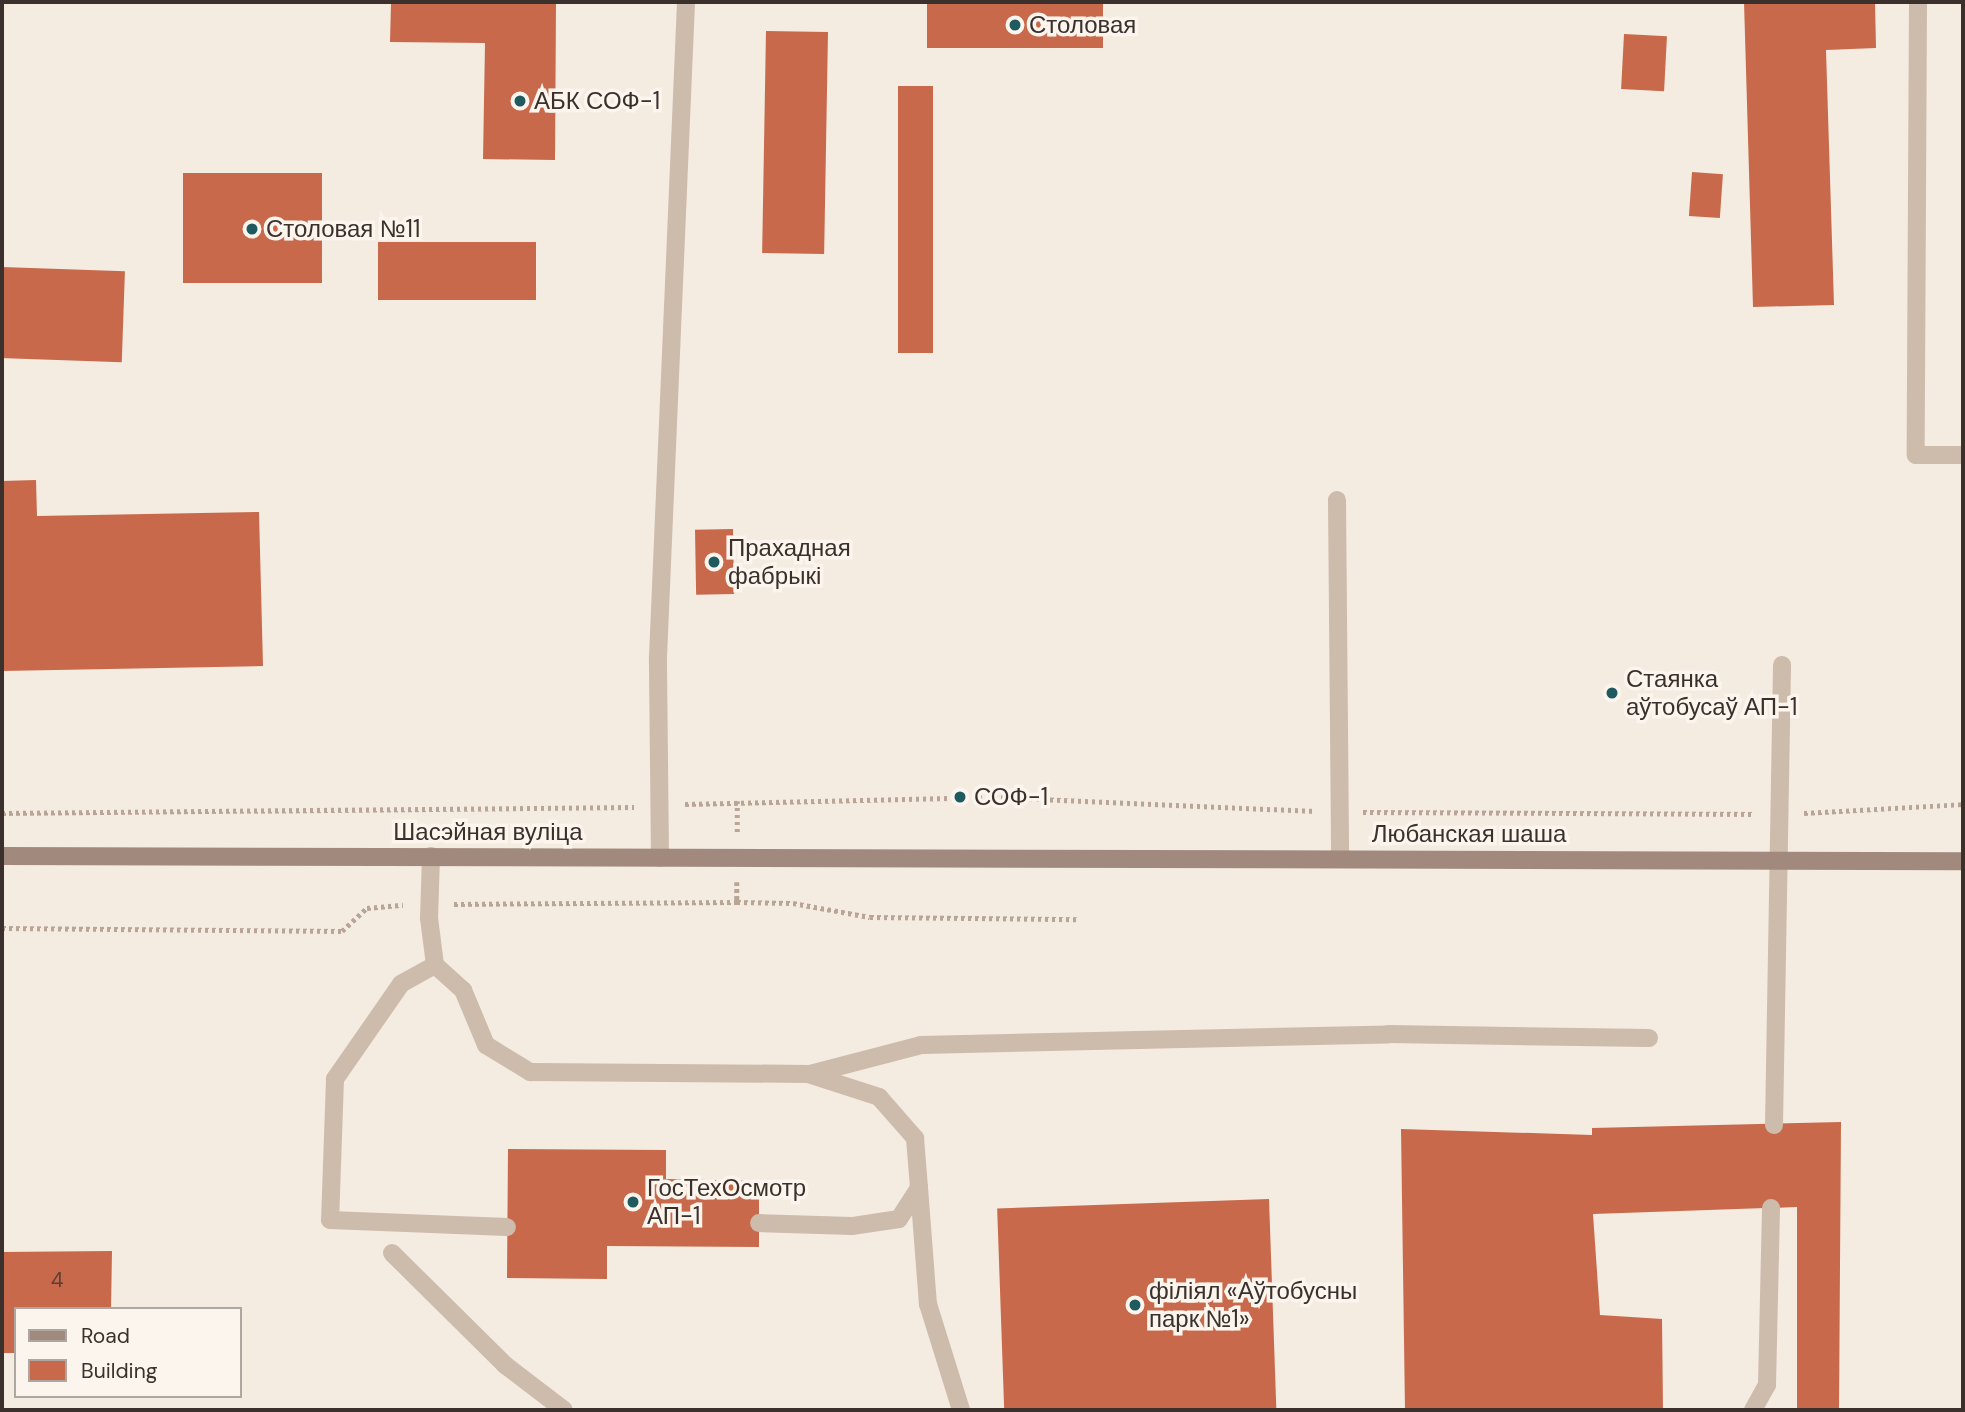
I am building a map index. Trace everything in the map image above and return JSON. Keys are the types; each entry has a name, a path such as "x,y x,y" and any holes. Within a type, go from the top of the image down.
{"main road":[{"name":"Шасэйная вуліца","path":"2,856 431,856 975,862"},
{"name":"Любанская шаша","path":"975,862 1779,858 1963,861"}],"lane":[{"path":"660,858 658,657 686,2"},
{"path":"1918,2 1916,455 1963,455"},
{"path":"1337,500 1340,859"},
{"path":"1774,1125 1782,665"},
{"path":"431,856 429,904 435,965 463,990 486,1045 530,1072 808,1074 921,1045 1388,1034 1649,1038"},
{"path":"435,965 401,984 335,1079 330,1220 507,1227"},
{"path":"808,1074 879,1097 915,1138 928,1304 961,1410"},
{"path":"759,1223 852,1226 899,1219 919,1188"},
{"path":"1753,1410 1767,1385 1771,1208"},
{"path":"392,1253 505,1365 564,1410"}],"path":[{"path":"2,813 661,807 737,801 994,797 1340,812 1780,814 1963,804"},
{"path":"737,801 737,902"},
{"path":"2,928 342,931 367,908 429,904 793,903 870,917 1078,919"}],"building":[{"name":"АБК СОФ-1","path":"556,2 555,160 483,159 485,43 390,42 391,3"},
{"name":"Столовая","path":"927,2 1103,2 1103,48 927,48"},
{"path":"1744,2 1875,2 1876,48 1826,50 1834,305 1753,307"},
{"path":"766,31 828,32 824,254 762,253"},
{"path":"1624,34 1667,36 1664,91 1621,89"},
{"path":"898,86 933,86 933,353 898,353"},
{"path":"1692,172 1723,174 1720,218 1689,216"},
{"name":"Столовая №11","path":"183,173 322,173 322,283 183,283"},
{"path":"378,242 536,242 536,300 378,300"},
{"path":"2,267 125,271 122,362 2,358"},
{"path":"36,480 37,516 259,512 263,666 2,671 2,481"},
{"name":"Прахадная фабрыкі","path":"733,529 734,594 696,595 695,530"},
{"path":"1841,1122 1839,1410 1797,1410 1797,1207 1593,1214 1600,1315 1662,1319 1663,1410 1405,1410 1401,1129 1592,1135 1592,1128"},
{"name":"ГосТехОсмотр АП-1","path":"508,1149 666,1150 666,1179 759,1181 759,1247 607,1246 607,1279 507,1278"},
{"name":"філіял «Аўтобусны парк №1»","path":"1269,1199 1276,1410 1004,1410 997,1208"},
{"path":"112,1251 111,1307 14,1307 14,1353 2,1353 2,1252"}],"place":[{"name":"Столовая","path":"1015,25"},
{"name":"АБК СОФ-1","path":"520,101"},
{"name":"Столовая №11","path":"252,229"},
{"name":"Прахадная фабрыкі","path":"714,562"},
{"name":"Стаянка аўтобусаў АП-1","path":"1612,693"},
{"name":"СОФ-1","path":"960,797"},
{"name":"ГосТехОсмотр АП-1","path":"633,1202"},
{"name":"філіял «Аўтобусны парк №1»","path":"1135,1305"}]}
